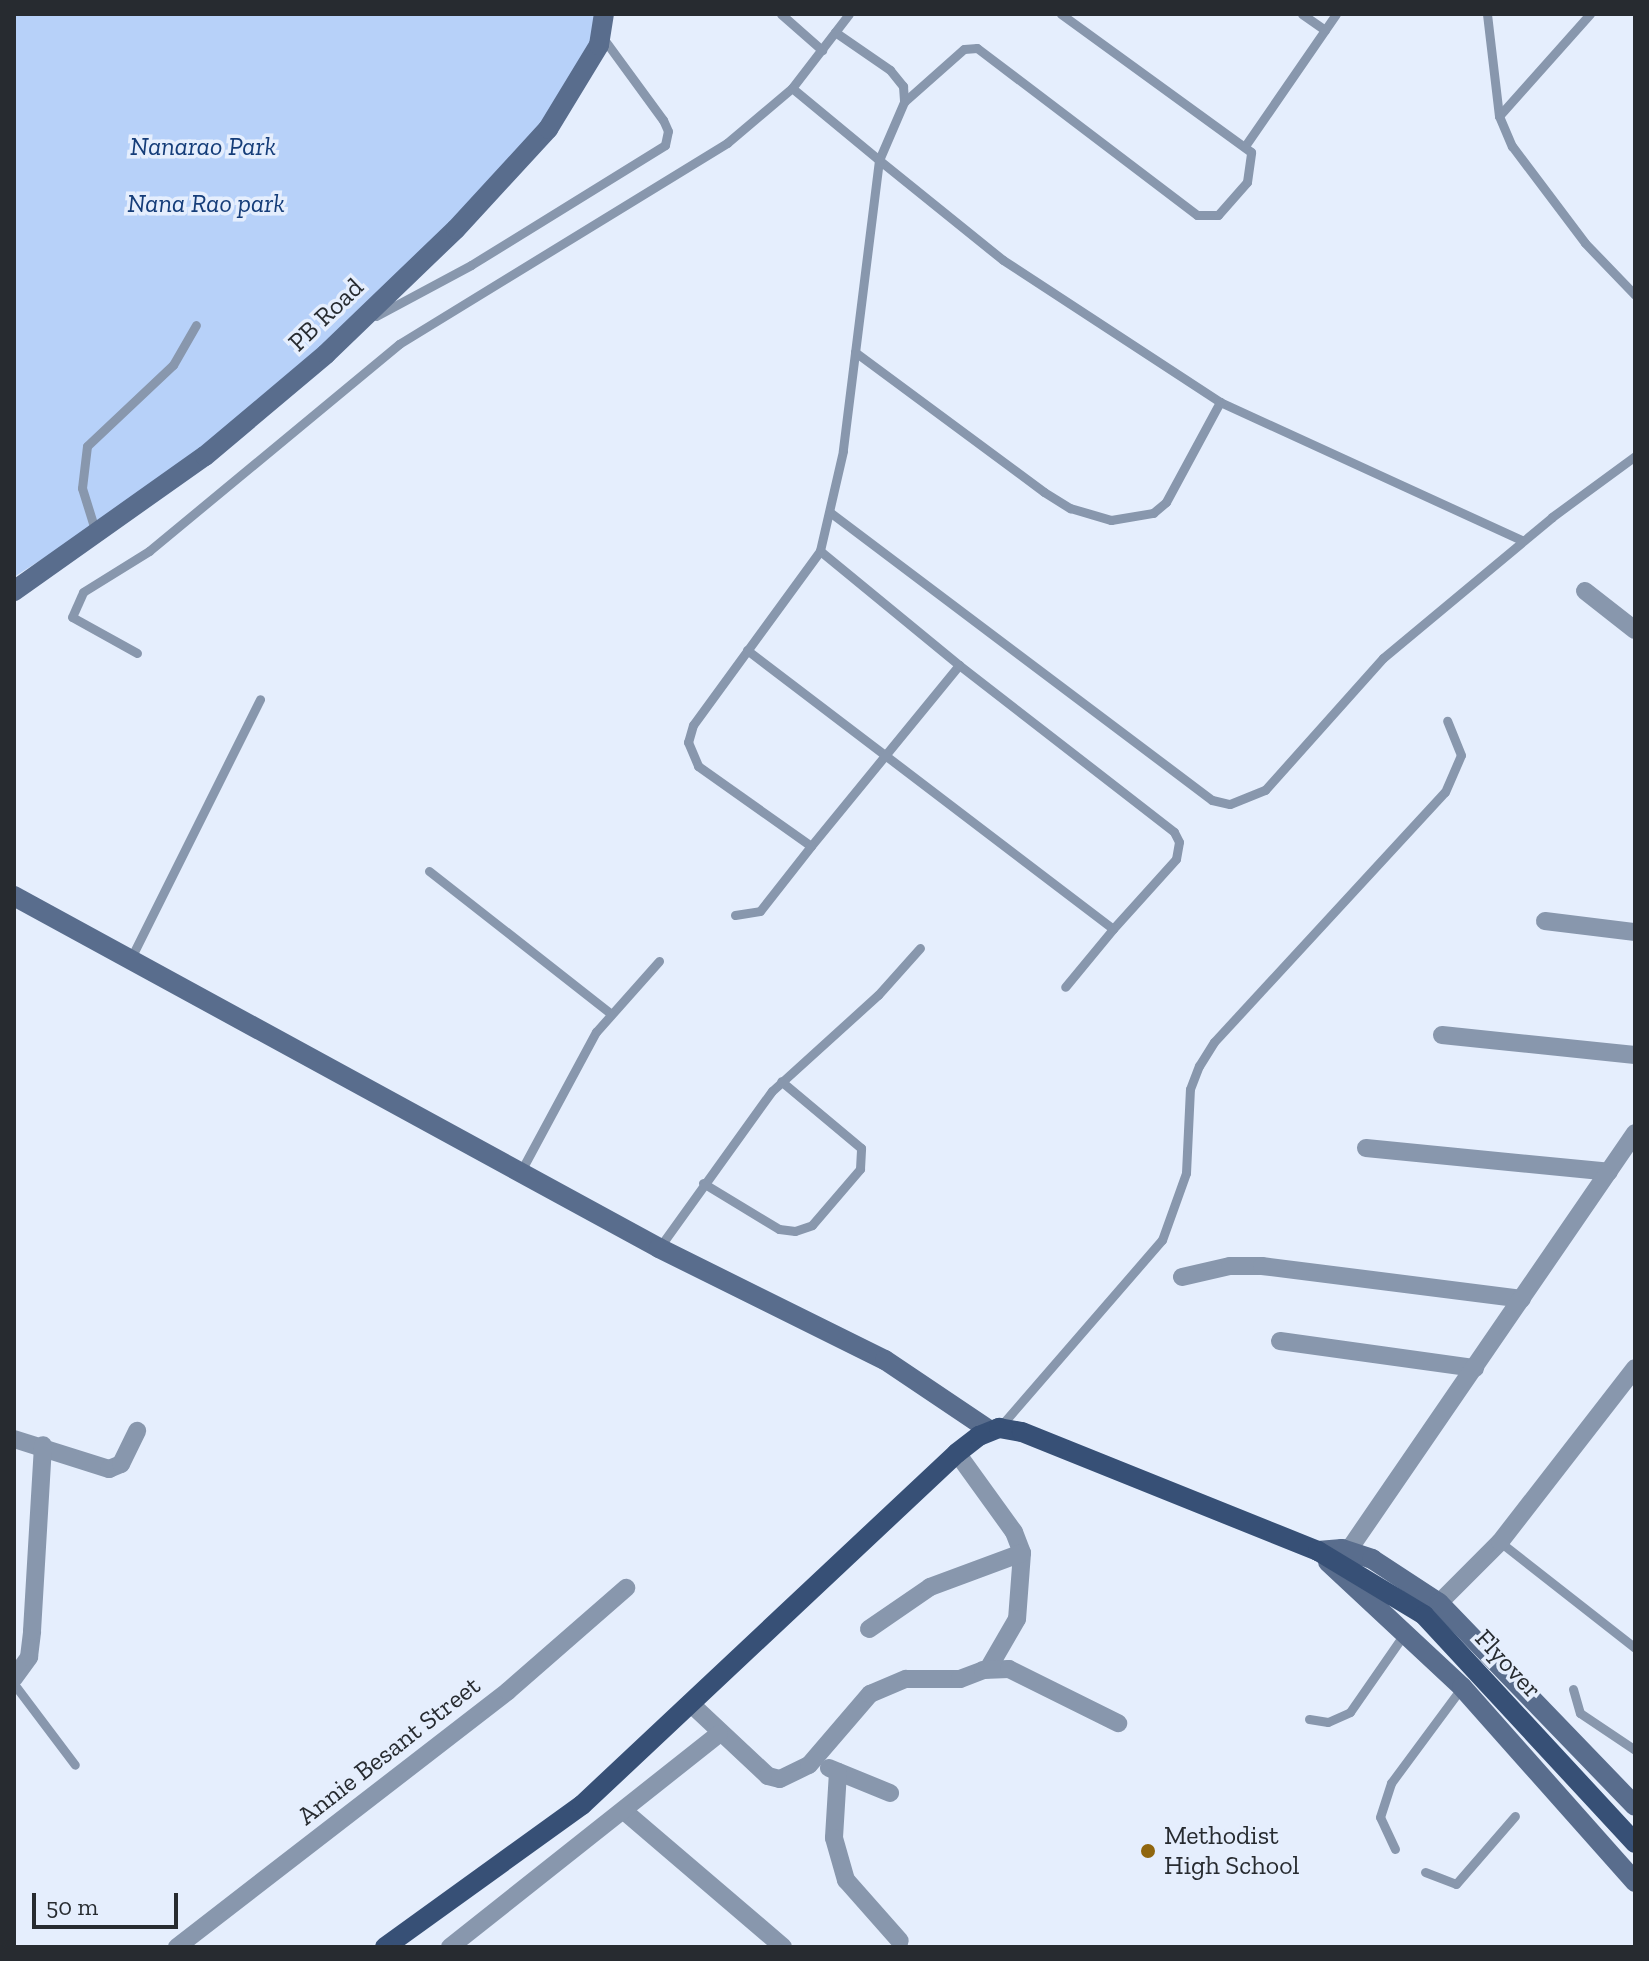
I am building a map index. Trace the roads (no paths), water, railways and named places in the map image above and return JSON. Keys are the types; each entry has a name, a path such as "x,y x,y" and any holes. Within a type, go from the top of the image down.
{"main road":[{"path":"385,1947 582,1805 957,1453 994,1429"},
{"name":"Flyover","path":"994,1429 1052,1444 1318,1551 1350,1560 1433,1623 1635,1843"}],"street":[{"name":"PB Road","path":"14,591 205,456 346,332 513,171 585,73 601,35 604,14"},
{"path":"1585,591 1635,630"},
{"path":"14,896 132,956 659,1248 885,1360 994,1429"},
{"path":"1545,921 1635,932"},
{"path":"1442,1035 1635,1055"},
{"path":"1350,1560 1475,1368 1635,1133"},
{"path":"1366,1148 1609,1172"},
{"path":"1182,1277 1219,1267 1262,1266 1522,1299"},
{"path":"1280,1341 1475,1368"},
{"path":"1439,1603 1500,1542 1635,1368"},
{"path":"14,1439 43,1445 109,1469 121,1464 137,1431"},
{"path":"14,1681 29,1657 31,1644 43,1445"},
{"path":"957,1453 1014,1532 1022,1553 1017,1619 988,1669"},
{"path":"1318,1551 1462,1687 1635,1882"},
{"path":"869,1629 930,1587 1022,1553"},
{"path":"1350,1560 1372,1559 1439,1603 1635,1806"},
{"name":"Annie Besant Street","path":"177,1947 401,1777 626,1588"},
{"path":"690,1703 719,1734 768,1776 780,1779 799,1774 857,1706 892,1682 960,1679 988,1669 1029,1675 1118,1723"},
{"path":"450,1947 719,1734"},
{"path":"812,1761 890,1793"},
{"path":"838,1772 834,1838 846,1880 900,1941"},
{"path":"624,1811 783,1947"}],"lane":[{"path":"781,14 822,50"},
{"path":"137,653 77,623 71,609 83,592 149,551 399,344 705,158 792,88 849,14"},
{"path":"811,846 698,766 689,752 693,725 820,551 831,513 879,160 904,102 964,49 984,51 1204,218 1218,215 1247,182 1253,164 1245,146 1061,14"},
{"path":"1302,14 1325,30"},
{"path":"1245,146 1336,14"},
{"path":"1487,14 1499,116 1512,146 1561,211 1634,293"},
{"path":"1499,116 1590,14"},
{"path":"835,32 900,78 904,102"},
{"path":"346,332 471,265 665,145 668,131 663,120 601,35"},
{"path":"792,88 1003,260 1220,402 1523,541"},
{"path":"96,533 82,488 87,446 173,365 196,325"},
{"path":"855,352 1044,492 1070,508 1111,520 1153,513 1166,502 1220,402"},
{"path":"831,513 1212,800 1230,804 1265,790 1383,658 1523,541 1635,456"},
{"path":"820,551 959,665 1174,832 1179,842 1176,859 1065,987"},
{"path":"747,650 885,759 1113,929"},
{"path":"735,915 760,911 959,665"},
{"path":"132,956 260,699"},
{"path":"994,1429 1162,1240 1186,1173 1190,1089 1199,1066 1214,1042 1445,792 1461,755 1447,721"},
{"path":"429,871 610,1013"},
{"path":"659,1248 703,1183 781,1081 869,1004 920,948"},
{"path":"521,1171 610,1013 659,961"},
{"path":"703,1183 779,1229 795,1231 812,1225 860,1169 861,1148 781,1081"},
{"path":"1500,1542 1635,1648"},
{"path":"1309,1719 1328,1722 1350,1712 1406,1632"},
{"path":"14,1681 75,1765"},
{"path":"1395,1849 1380,1817 1391,1783 1462,1687"},
{"path":"1573,1689 1580,1713 1635,1750"},
{"path":"1425,1872 1456,1884 1515,1816"}],"place":[{"name":"Methodist High School","path":"1148,1851"}],"park label":[{"name":"Nanarao Park","path":"203,147"},
{"name":"Nana Rao park","path":"206,204"}]}
